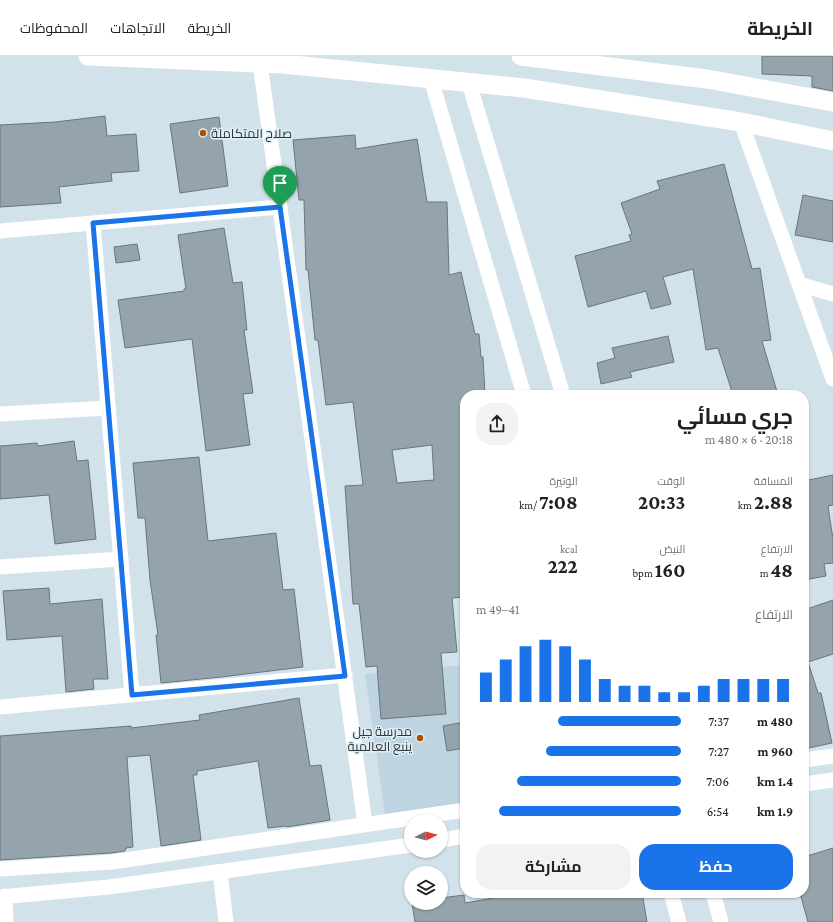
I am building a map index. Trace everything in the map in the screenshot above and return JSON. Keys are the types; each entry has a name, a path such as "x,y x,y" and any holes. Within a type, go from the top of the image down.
{"street":[{"path":"88,56 290,65 524,88 741,122 833,141"},
{"path":"521,56 707,79 833,102"},
{"path":"260,63 365,824"},
{"path":"431,79 523,390"},
{"path":"469,83 561,390"},
{"path":"741,122 833,380"},
{"path":"0,231 280,207"},
{"path":"93,223 132,695"},
{"path":"799,284 833,294"},
{"path":"0,414 108,408"},
{"path":"0,567 121,559"},
{"path":"0,708 345,676"},
{"path":"809,759 833,756"},
{"path":"809,783 833,780"},
{"path":"0,869 112,862 460,811"},
{"path":"448,839 460,837"},
{"path":"6,922 2,896 109,887 404,846"},
{"path":"220,872 226,922"},
{"path":"672,898 679,922"},
{"path":"714,898 721,922"}],"shaded area":[{"name":"مدرسة جيل ينبع العالمية","path":"460,665 460,804 385,814 365,674"}],"building":[{"path":"762,56 833,56 833,91 812,87 812,76 762,74"},
{"path":"105,116 107,136 136,134 139,171 111,173 112,181 59,187 61,203 0,207 0,125 55,122"},
{"path":"219,117 228,186 180,193 170,124"},
{"path":"355,135 356,149 417,139 427,202 447,202 449,275 461,272 475,334 479,334 481,357 483,357 485,390 460,390 460,597 452,598 457,652 441,653 446,714 381,719 377,666 366,667 359,604 353,604 345,486 363,485 353,402 326,405 318,340 315,340 308,270 306,270 304,200 299,200 293,140","holes":["432,445 434,480 397,483 392,450"]},
{"path":"724,164 752,269 760,268 771,340 762,341 777,390 731,390 718,348 706,350 693,269 663,277 671,304 651,309 646,291 588,307 575,256 631,241 629,235 632,234 621,203 660,189 657,181"},
{"path":"803,195 833,201 833,242 795,235"},
{"path":"224,228 233,283 242,282 247,330 244,330 253,393 243,394 250,445 206,451 192,339 125,348 118,300 184,291 184,289 186,289 178,235"},
{"path":"137,244 140,260 116,263 114,247"},
{"path":"668,336 674,362 630,372 632,377 601,384 597,363 615,358 612,348"},
{"path":"74,441 77,461 88,460 96,539 55,544 49,495 0,499 0,446 37,443 38,446"},
{"path":"199,457 208,541 276,533 283,590 294,589 303,667 161,683 156,635 158,635 150,580 145,518 138,518 133,463"},
{"path":"833,475 833,505 828,506 833,539 833,563 824,564 826,576 809,579 809,480"},
{"path":"49,588 50,604 102,599 108,679 93,679 94,689 66,692 62,636 7,640 3,591"},
{"path":"833,600 833,654 809,662 809,608"},
{"path":"809,665 818,693 821,693 832,743 809,748"},
{"path":"299,698 310,766 321,765 330,820 287,827 268,828 258,761 197,771 197,775 193,775 201,840 161,846 150,755 127,757 133,847 126,848 125,851 111,853 0,860 0,736 131,726 131,728 200,720 199,715"},
{"path":"460,723 460,749 447,751 443,726"},
{"path":"833,848 833,922 808,922 801,898 809,898 809,855"},
{"path":"460,896 460,898 464,898 465,903 493,898 643,898 647,922 415,922 413,910 448,910 448,897"}],"place":[{"name":"صلاح المتكاملة","path":"203,133"},
{"name":"مدرسة جيل ينبع العالمية","path":"420,738"}],"route":[{"path":"280,207 345,676 132,695 93,223 280,207"}]}
